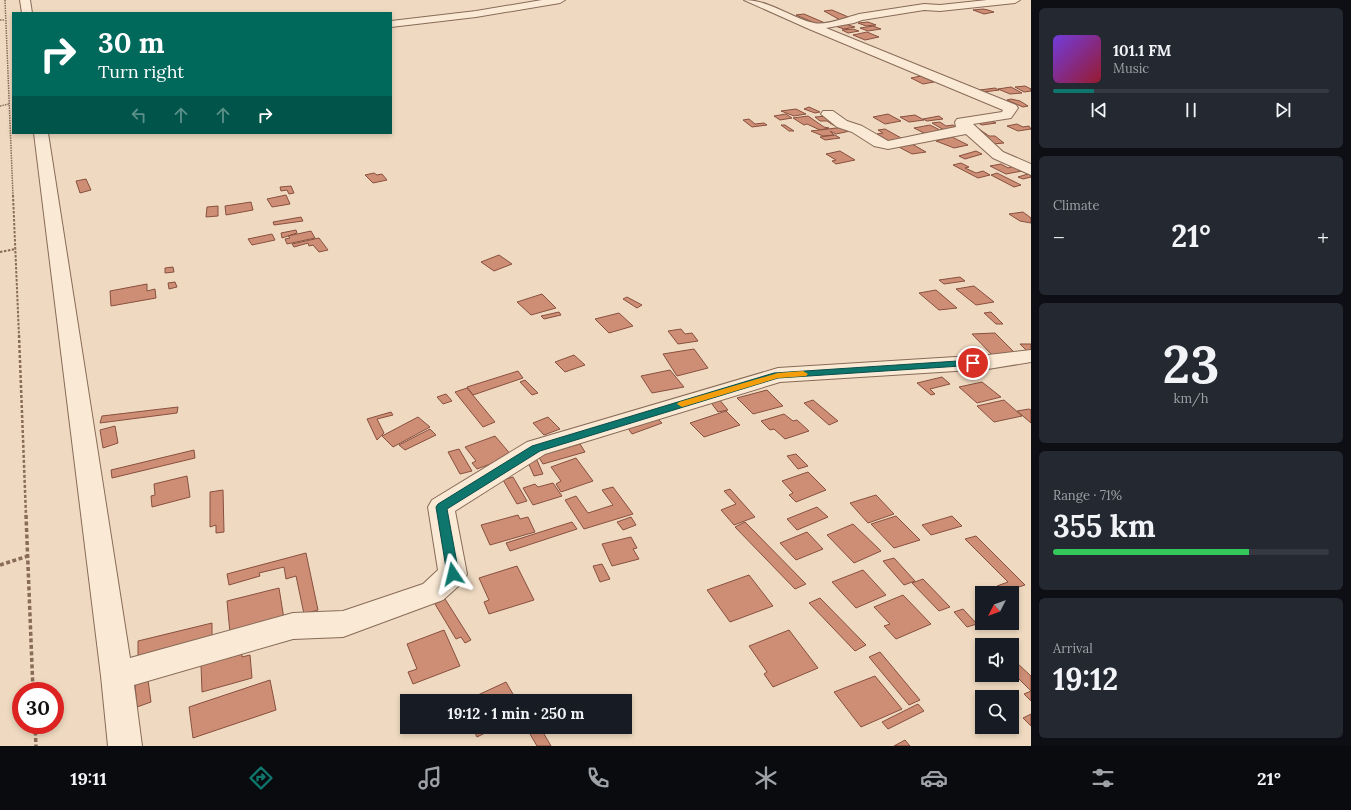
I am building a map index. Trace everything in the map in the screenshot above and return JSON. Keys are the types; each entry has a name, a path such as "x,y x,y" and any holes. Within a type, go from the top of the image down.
{"street":[{"path":"25,0 27,12"},
{"path":"392,24 476,14 560,0"},
{"path":"748,0 1011,108 1006,115 962,122"},
{"path":"813,27 854,20 859,17 882,12 1015,0"},
{"path":"828,114 842,124 857,129 879,143 888,145 964,130 962,122"},
{"path":"962,122 998,154 1031,170"},
{"path":"41,134 117,676 125,746"},
{"path":"117,676 293,626 343,624 433,592 453,574 442,507 536,448 778,375 1027,360"}],"path":[{"path":"4,0 34,682"},
{"path":"0,20 5,20"},
{"path":"0,106 9,104"},
{"path":"0,252 16,249"},
{"path":"0,565 28,556"},
{"path":"35,734 36,746"}],"building":[{"path":"983,9 994,12 984,14 973,10"},
{"path":"832,10 853,19 842,21 824,11"},
{"path":"804,14 825,23 817,24 796,15"},
{"path":"868,22 876,25 866,26 858,23"},
{"path":"845,24 855,27 844,29 835,26"},
{"path":"873,26 881,29 868,31 860,28"},
{"path":"853,29 859,31 848,33 842,30"},
{"path":"867,32 879,37 865,40 853,35"},
{"path":"921,76 934,82 923,84 911,78"},
{"path":"1025,86 1031,89 1031,91 1024,92 1015,87"},
{"path":"1011,87 1022,93 1010,94 998,89"},
{"path":"995,88 999,90 984,92 980,90"},
{"path":"1011,99 1020,101 1028,106 1023,107 1007,100"},
{"path":"809,107 820,112 815,113 804,109"},
{"path":"796,109 806,114 794,116 781,111"},
{"path":"786,114 792,118 780,120 774,116"},
{"path":"888,114 901,121 885,124 873,117"},
{"path":"915,115 924,120 909,122 900,117"},
{"path":"808,116 824,127 829,128 820,130 807,124 804,125 793,118"},
{"path":"828,116 839,125 833,125 827,121 820,121 815,117"},
{"path":"939,116 943,119 927,121 923,119"},
{"path":"749,119 755,124 764,123 767,125 752,127 743,120"},
{"path":"991,121 996,123 982,125 978,123"},
{"path":"940,122 946,126 953,125 958,128 944,130 932,123"},
{"path":"1017,124 1023,127 1029,126 1031,129 1018,131 1007,126"},
{"path":"781,125 785,125 794,131 789,131"},
{"path":"930,125 942,131 926,134 914,128"},
{"path":"845,127 850,131 836,134 830,131 834,135 823,136 811,131"},
{"path":"885,129 903,139 889,141 877,134 883,133 878,130"},
{"path":"974,129 979,129 989,136 995,136 1004,143 993,144"},
{"path":"835,135 840,138 825,140 820,137"},
{"path":"952,137 968,145 954,148 936,141"},
{"path":"912,144 926,152 912,154 897,146"},
{"path":"840,151 855,160 836,164 832,161 836,160 826,154"},
{"path":"976,151 982,154 965,159 959,156"},
{"path":"961,163 969,167 965,168 976,173 983,171 990,175 978,178 953,165"},
{"path":"1001,164 1008,168 1014,166 1022,171 1006,174 990,166"},
{"path":"374,173 377,175 382,174 387,180 373,183 365,175"},
{"path":"997,173 1021,185 1014,187 991,175"},
{"path":"1031,173 1031,177 1023,179 1018,177"},
{"path":"86,179 91,190 80,193 76,181"},
{"path":"291,186 294,193 289,194 287,190 281,191 280,187"},
{"path":"286,195 290,204 272,207 267,199"},
{"path":"251,202 253,210 226,215 225,206"},
{"path":"218,206 218,216 206,217 207,207"},
{"path":"1023,212 1031,218 1031,223 1020,221 1009,214"},
{"path":"301,217 303,221 274,225 273,222"},
{"path":"296,230 297,233 282,238 281,233"},
{"path":"311,231 315,238 287,244 285,239 290,238 288,236"},
{"path":"272,234 275,240 252,245 248,239"},
{"path":"319,238 328,250 319,252 313,245 309,246 308,243 294,247 292,244"},
{"path":"499,255 512,264 494,271 481,262"},
{"path":"173,267 174,272 165,273 165,268"},
{"path":"960,277 965,281 944,284 939,280"},
{"path":"175,282 177,287 169,289 168,283"},
{"path":"147,284 147,291 155,289 156,298 111,306 110,291"},
{"path":"974,286 994,302 976,305 956,289"},
{"path":"936,290 957,308 939,310 919,293"},
{"path":"542,294 556,308 531,315 517,302"},
{"path":"627,297 642,305 637,308 623,299"},
{"path":"559,312 561,315 544,319 541,316"},
{"path":"991,312 1003,324 996,324 984,313"},
{"path":"619,313 633,326 609,333 595,319"},
{"path":"681,329 685,334 692,333 698,341 678,344 668,331"},
{"path":"995,333 1016,354 993,356 972,334"},
{"path":"1020,344 1031,344 1031,353 1029,353"},
{"path":"694,349 708,368 677,376 663,354"},
{"path":"574,355 585,365 565,372 555,362"},
{"path":"670,370 684,387 652,393 641,376"},
{"path":"518,371 523,378 473,395 467,387"},
{"path":"942,377 950,384 930,389 935,394 931,395 917,383"},
{"path":"525,380 538,393 532,395 520,382"},
{"path":"982,382 1001,397 977,403 959,387"},
{"path":"467,388 495,422 483,427 455,392"},
{"path":"767,390 783,406 753,414 737,398"},
{"path":"446,394 452,401 443,404 437,397"},
{"path":"718,398 728,410 718,412 709,400"},
{"path":"813,400 838,421 829,425 804,403"},
{"path":"1004,400 1022,416 994,422 977,406"},
{"path":"178,407 177,413 100,423 102,416"},
{"path":"1031,410 1031,423 1017,411"},
{"path":"726,411 740,425 704,437 690,423"},
{"path":"391,412 393,415 377,419 384,433 377,440 367,419"},
{"path":"784,414 793,421 797,420 809,431 785,439 774,429 770,430 761,421"},
{"path":"418,417 430,427 393,447 382,436"},
{"path":"548,417 560,429 544,435 533,423"},
{"path":"656,417 662,423 632,434 627,427"},
{"path":"115,426 118,443 103,448 100,430"},
{"path":"430,429 436,435 405,450 399,445"},
{"path":"495,436 512,456 477,469 472,463 476,461 465,447"},
{"path":"580,444 585,452 543,464 538,456"},
{"path":"459,449 472,471 460,474 448,452"},
{"path":"194,450 195,458 112,478 111,470"},
{"path":"796,454 808,466 798,469 787,456"},
{"path":"536,458 543,474 534,476 527,460"},
{"path":"576,458 593,481 561,492 556,484 561,481 551,467"},
{"path":"808,472 826,490 796,502 789,495 793,493 782,481"},
{"path":"187,476 190,497 152,507 151,496 155,495 154,484"},
{"path":"513,477 527,501 517,504 503,480"},
{"path":"553,483 562,496 533,505 523,488 535,484 538,487"},
{"path":"613,487 633,514 584,529 565,500 576,496 588,513 613,505 602,490"},
{"path":"730,489 755,517 734,525 721,510 736,504 724,491"},
{"path":"223,490 224,532 216,533 216,525 210,527 210,492"},
{"path":"876,495 894,514 868,523 850,503"},
{"path":"817,507 828,517 797,530 787,519"},
{"path":"518,515 520,519 528,517 535,532 490,545 481,525"},
{"path":"896,516 920,540 894,548 871,524"},
{"path":"952,516 962,526 931,535 922,525"},
{"path":"631,517 636,525 623,530 617,522"},
{"path":"572,522 577,529 510,551 506,543"},
{"path":"745,522 806,584 795,589 735,527"},
{"path":"853,524 881,551 854,563 827,535"},
{"path":"807,532 823,549 796,560 780,543"},
{"path":"976,536 1025,585 1019,587 997,586 1008,582 965,539"},
{"path":"631,537 637,548 633,549 639,559 612,566 602,544"},
{"path":"306,553 318,610 304,614 296,576 286,579 284,567 259,573 260,576 229,585 227,574"},
{"path":"894,558 915,581 904,585 883,561"},
{"path":"602,564 610,579 600,582 593,566"},
{"path":"517,566 534,600 489,614 484,602 489,600 479,578"},
{"path":"863,570 886,595 856,608 832,582"},
{"path":"749,575 773,606 730,622 707,590"},
{"path":"923,579 950,607 939,611 912,583"},
{"path":"279,588 284,619 230,633 227,601"},
{"path":"903,595 931,624 896,639 884,626 890,624 874,607"},
{"path":"820,598 866,645 855,651 809,603"},
{"path":"445,599 471,640 465,643 461,637 456,639 435,604"},
{"path":"963,609 975,622 975,625 967,627 954,612"},
{"path":"212,623 212,637 138,656 138,641"},
{"path":"444,630 460,666 413,684 408,672 417,669 407,644"},
{"path":"789,630 818,668 773,687 764,674 767,672 749,646"},
{"path":"880,652 920,700 909,705 869,657"},
{"path":"242,654 242,657 250,655 252,678 202,692 201,665"},
{"path":"1019,665 1031,676 1031,691 1019,679"},
{"path":"875,676 902,709 861,727 834,692"},
{"path":"148,680 151,702 137,707 135,685"},
{"path":"270,680 276,710 193,738 189,707"},
{"path":"506,682 513,694 480,694"},
{"path":"1031,691 1031,701 1024,694"},
{"path":"918,704 924,711 888,729 882,722"},
{"path":"1031,714 1031,726 1023,718"},
{"path":"476,734 483,734 477,737"},
{"path":"530,734 544,734 551,746 537,746"},
{"path":"905,740 910,746 894,746"}],"slow traffic":[{"path":"682,404 778,375 803,374"}],"route":[{"path":"453,574 442,507 536,448 778,375 973,363"}]}
